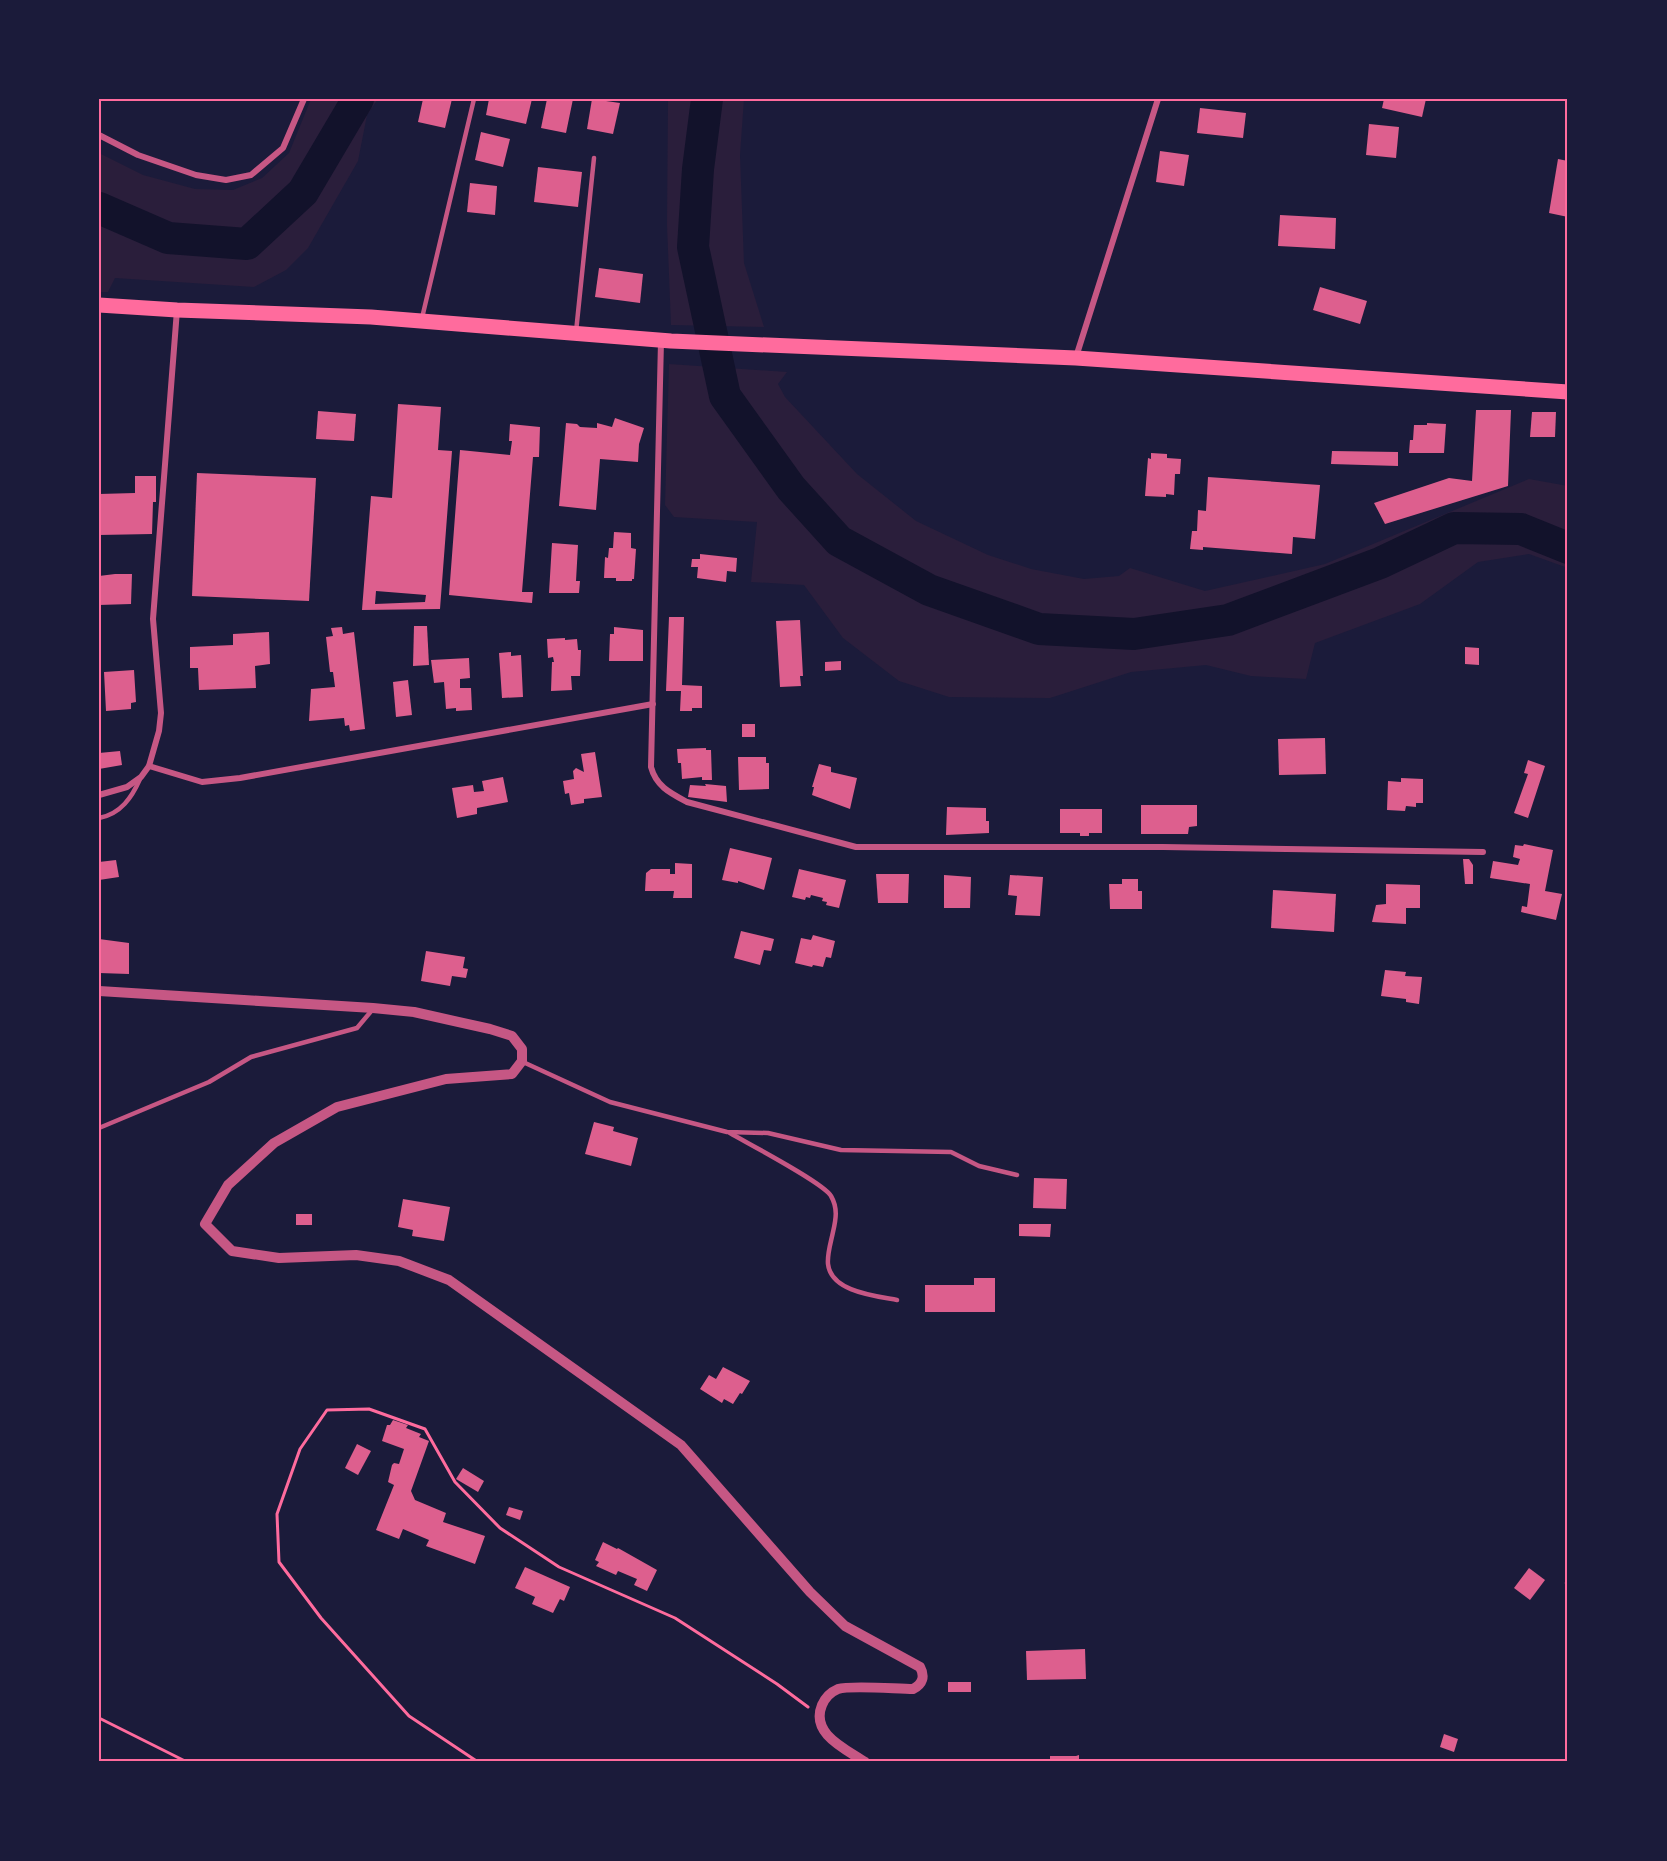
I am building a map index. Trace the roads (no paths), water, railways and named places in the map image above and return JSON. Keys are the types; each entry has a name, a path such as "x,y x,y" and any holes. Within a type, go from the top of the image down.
{"main road":[{"path":"99,305 371,317 738,345 1076,358 1568,392"}],"street":[{"path":"99,135 138,155 196,175 226,180 251,175 283,148 304,99"},
{"path":"1076,358 1158,99"},
{"path":"99,795 127,787 141,777 148,766 159,731 161,713 153,619 177,310"},
{"path":"666,341 651,767 654,780 667,791 687,802 856,847 1163,847 1483,852"},
{"path":"148,766 202,782 240,778 653,704"},
{"path":"99,991 414,1012 512,1036 522,1049 522,1061 512,1074 446,1079 337,1107 274,1143 228,1185 205,1224 232,1251 279,1258 356,1255 399,1261 449,1280 681,1445 810,1592 845,1626 916,1664 922,1671 920,1684 913,1689 840,1689 825,1699 821,1707 820,1724 830,1739 865,1762"}],"lane":[{"path":"422,321 474,99"},
{"path":"576,334 594,158"},
{"path":"99,818 110,816 121,807 132,796 141,777"},
{"path":"99,1128 209,1082 251,1057 357,1028 373,1008"},
{"path":"522,1061 610,1102 729,1132 768,1133 841,1150 951,1152 978,1166 1017,1175"},
{"path":"729,1132 812,1181 831,1195 837,1215 828,1265 839,1283 863,1294 897,1300"}],"waterway":[{"path":"99,208 168,238 247,244 303,192 358,99"},
{"path":"707,99 698,169 693,247 725,396 791,488 839,541 929,590 1039,629 1134,634 1228,620 1380,563 1454,528 1521,529 1568,548"}]}
